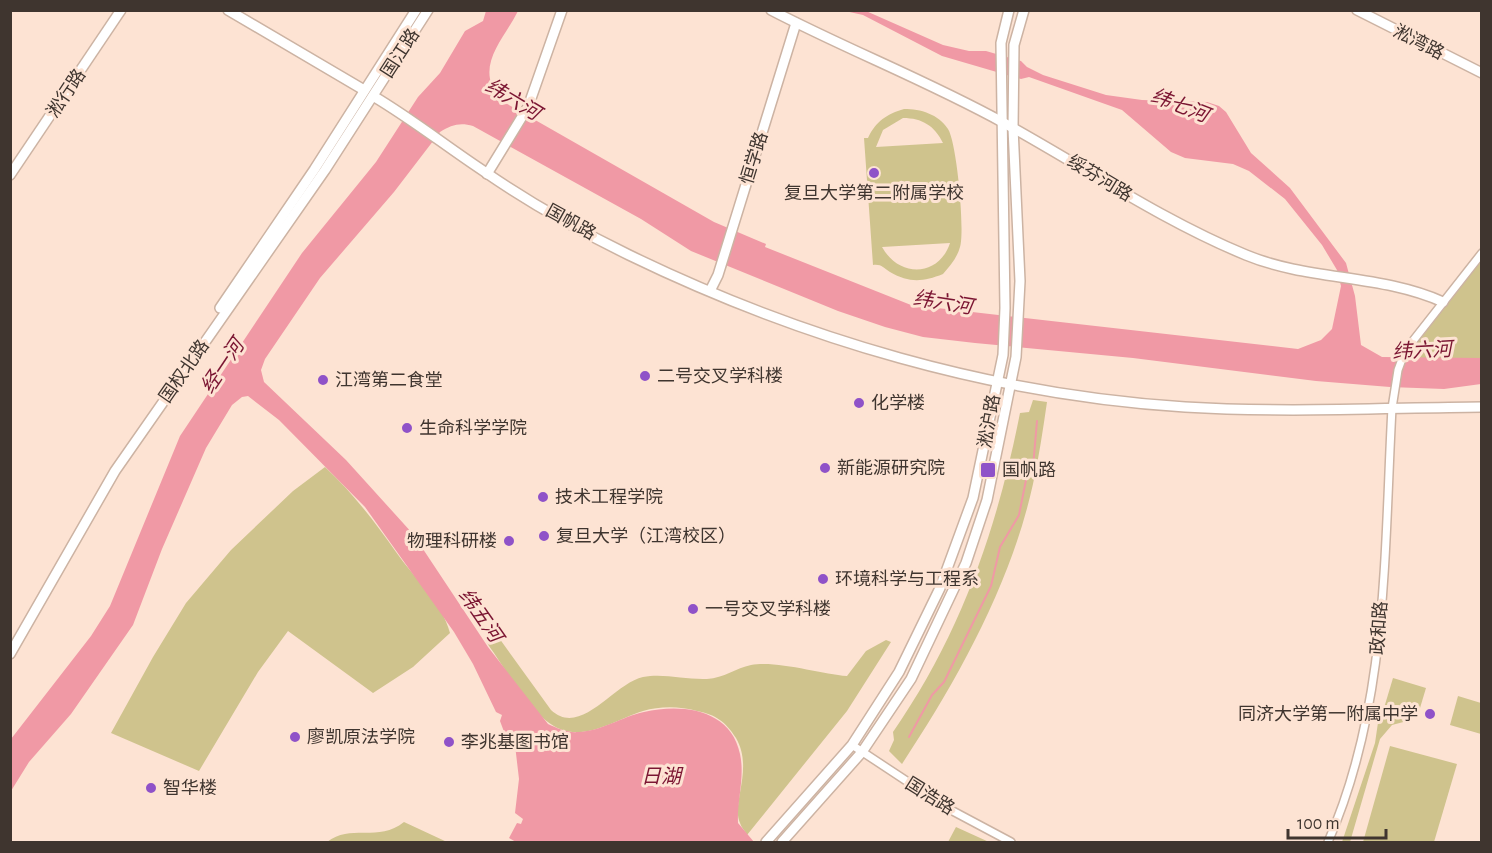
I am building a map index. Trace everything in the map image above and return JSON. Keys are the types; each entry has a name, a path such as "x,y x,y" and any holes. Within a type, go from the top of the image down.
{"main road":[{"name":"淞行路","path":"10,174 121,10"},
{"name":"国帆路","path":"228,10 407,117 487,174 627,254 710,291 843,342 996,382 1122,401 1187,407 1482,406"},
{"name":"国江路","path":"368,93 416,10"},
{"name":"国江路","path":"368,93 428,10"},
{"path":"487,174 507,145 528,107 562,10"},
{"name":"绥芬河路","path":"771,10 926,82 1013,128 1213,242 1276,265 1332,277 1400,287 1443,302"},
{"name":"淞沪路","path":"767,841 852,745 899,672 952,559 981,467 1002,355 1005,308 1000,87 1001,43 1009,10"},
{"path":"1013,128 1014,45 1024,10"},
{"name":"淞湾路","path":"1357,10 1482,73"},
{"name":"恒学路","path":"710,291 721,268 796,23"},
{"name":"国权北路","path":"10,643 110,470 368,93"},
{"name":"国权北路","path":"10,654 115,471 325,170 368,93"},
{"name":"淞沪路","path":"782,843 862,752 911,679 966,563 987,500 1016,357 1019,309 1013,128"}],"street":[{"path":"1443,302 1482,253"},
{"name":"政和路","path":"1328,843 1345,806 1359,760 1374,688 1392,408 1398,370 1405,351 1443,302"},
{"name":"国浩路","path":"852,745 949,809 1011,843"}],"shaded area":[{"path":"917,110 934,116 948,129 954,151 961,207 960,247 951,265 943,274 929,279 910,280 873,265 864,138 868,138 883,119 898,111","holes":["903,118 927,124 943,143 876,147 883,130","950,243 945,254 937,262 918,269 898,264 882,247"]},
{"path":"1481,261 1481,358 1410,359 1410,352"},
{"path":"1033,400 1047,402 1033,484 1011,558 980,630 943,698 902,764 889,751 894,740 893,732 917,695 957,619 988,539 1011,456 1020,413 1029,412"},
{"path":"325,467 363,508 427,591 441,611 450,633 413,667 373,693 288,631 258,672 199,771 111,733 186,603 231,550 293,491"},
{"path":"494,631 551,710 562,717 574,718 597,706 632,681 643,677 707,679 719,677 746,666 761,664 847,676 866,651 886,640 891,642 847,711 747,835 738,815 743,773 741,750 736,738 724,723 704,713 683,708 663,707 649,709 592,730 571,732 560,729 550,724 530,704 489,646 484,638"},
{"path":"1393,678 1426,688 1417,718 1384,708"},
{"path":"1458,696 1481,703 1481,734 1450,725"},
{"path":"1380,709 1410,717 1411,720 1392,725 1380,739 1350,842 1342,842 1375,743"},
{"path":"1390,746 1457,764 1434,842 1363,842"},
{"path":"404,822 447,842 327,842 346,834 385,831"},
{"path":"956,827 989,842 948,842"}],"water":[{"path":"486,11 518,11 498,44 490,66 493,89 502,101 714,222 766,244 765,247 911,305 1298,349 1321,340 1332,329 1341,286 1337,270 1322,245 1285,199 1249,171 1233,164 1185,158 1171,152 1122,110 1029,77 1021,79 942,56 863,15 845,11 866,11 943,45 969,51 986,51 1021,61 1027,67 1043,75 1106,95 1142,100 1207,102 1219,106 1226,112 1251,153 1290,188 1346,263 1355,296 1361,345 1382,357 1481,358 1481,384 1444,389 1316,381 1133,358 923,337 838,311 691,251 641,219 473,126 456,125 440,132 394,192 320,278 265,359 261,370 264,382 346,460 413,534 488,647 548,724 570,732 587,731 644,712 674,708 703,713 727,727 735,739 740,754 738,823 754,842 516,842 509,838 517,823 521,824 523,819 515,813 519,779 515,745 511,746 509,737 506,737 500,721 502,715 496,712 473,664 454,632 365,507 279,420 248,396 242,397 232,405 206,448 162,549 133,625 71,714 29,762 11,791 11,739 91,636 110,606 180,436 302,253 376,162 418,97 440,73 465,31 483,21"}],"waterway":[{"path":"909,737 932,695 944,682 991,586 1000,547 1019,515 1026,480 1033,467 1037,421"}],"place":[{"name":"复旦大学第二附属学校","path":"874,173"},
{"name":"二号交叉学科楼","path":"645,376"},
{"name":"江湾第二食堂","path":"323,380"},
{"name":"化学楼","path":"859,403"},
{"name":"生命科学学院","path":"407,428"},
{"name":"新能源研究院","path":"825,468"},
{"name":"国帆路","path":"988,470"},
{"name":"技术工程学院","path":"543,497"},
{"name":"复旦大学（江湾校区）","path":"544,536"},
{"name":"物理科研楼","path":"509,541"},
{"name":"环境科学与工程系","path":"823,579"},
{"name":"一号交叉学科楼","path":"693,609"},
{"name":"同济大学第一附属中学","path":"1430,714"},
{"name":"廖凯原法学院","path":"295,737"},
{"name":"李兆基图书馆","path":"449,742"},
{"name":"智华楼","path":"151,788"}],"water label":[{"name":"纬六河","path":"513,99"},
{"name":"纬七河","path":"1180,105"},
{"name":"纬六河","path":"943,302"},
{"name":"纬六河","path":"1422,350"},
{"name":"经一河","path":"222,366"},
{"name":"纬五河","path":"481,615"},
{"name":"日湖","path":"661,776"}]}
